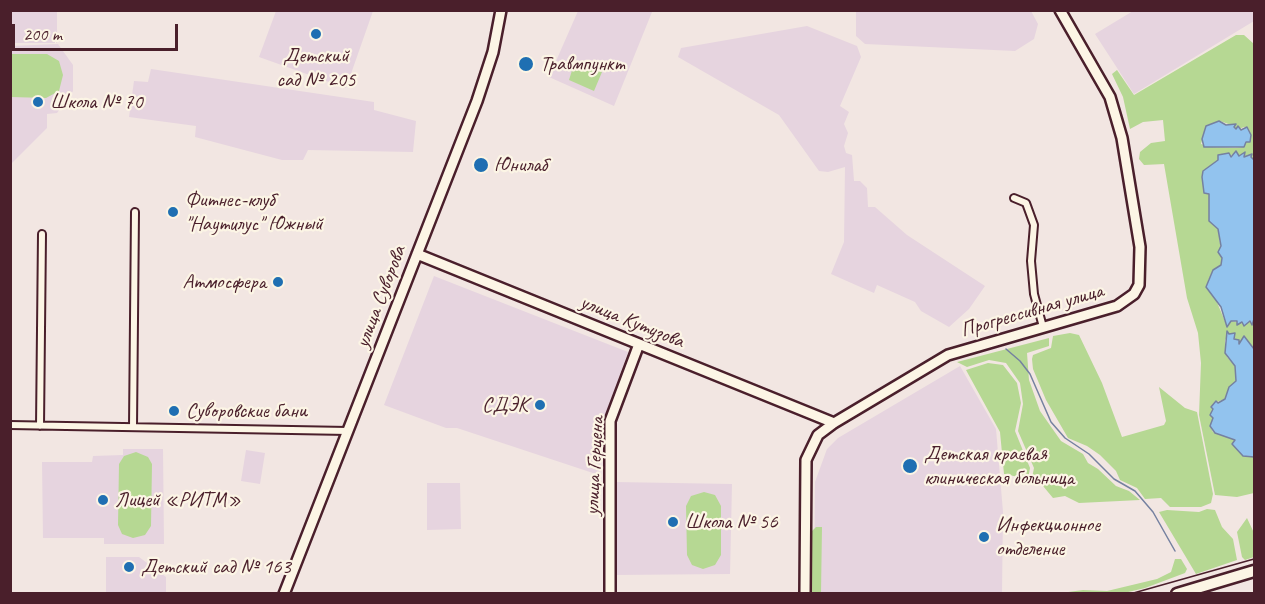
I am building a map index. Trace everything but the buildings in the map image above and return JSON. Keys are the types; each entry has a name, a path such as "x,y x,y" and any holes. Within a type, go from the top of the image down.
{"main road":[{"path":"1177,594 1254,571"}],"street":[{"name":"улица Суворова","path":"284,594 477,101 493,52 501,10"},
{"name":"Прогрессивная улица","path":"805,594 806,460 818,435 834,423 948,355 1117,306 1134,294 1141,280 1138,239 1120,132 1110,97 1060,10"},
{"path":"1014,198 1026,203 1034,225 1031,261 1034,294 1043,327"},
{"path":"133,427 135,212"},
{"path":"40,426 42,234"},
{"name":"улица Кутузова","path":"417,254 834,423"},
{"name":"улица Герцена","path":"610,594 610,421 639,344"},
{"path":"10,426 348,431"}],"shaded area":[{"path":"648,10 652,12 614,106 549,77 578,11"},
{"path":"10,11 57,11 57,43 11,43"},
{"name":"Детский сад № 205","path":"276,11 373,11 346,88 259,57"},
{"path":"856,11 1031,11 1038,24 1034,39 1015,51 865,44 856,36"},
{"path":"1133,11 1254,11 1254,21 1134,94 1095,34"},
{"path":"807,26 857,46 861,57 840,106 849,112 844,124 848,133 844,146 846,153 852,155 854,181 860,181 867,188 868,207 875,207 907,235 985,286 969,309 949,327 921,311 915,302 877,285 874,293 831,274 844,242 845,167 828,172 819,171 779,115 678,57 681,48"},
{"name":"Школа № 70","path":"58,44 73,65 73,91 57,113 47,114 47,128 11,164 11,46"},
{"path":"151,69 374,102 374,110 416,121 413,152 308,150 303,160 282,160 195,137 196,126 129,117 134,81 148,82"},
{"path":"434,276 628,352 603,421 599,475 457,428 446,428 384,405"},
{"name":"Детская краевая клиническая больница","path":"960,366 996,429 1003,512 1002,593 814,594 815,482 827,449 838,438"},
{"name":"Лицей «РИТМ»","path":"123,449 163,449 164,544 104,544 104,538 43,538 42,462 92,462 93,456 123,455"},
{"path":"246,450 265,453 260,484 241,481"},
{"name":"Школа № 56","path":"615,482 732,484 730,574 615,575"},
{"path":"427,483 460,483 461,529 427,530"},
{"name":"Детский сад № 163","path":"106,557 139,557 166,577 166,593 106,593"}],"green space":[{"path":"1236,35 1244,35 1254,44 1254,160 1243,157 1245,153 1239,156 1237,152 1216,163 1209,194 1209,221 1218,229 1222,258 1221,266 1213,270 1208,281 1227,326 1231,321 1245,324 1254,319 1254,349 1245,337 1239,344 1235,342 1235,333 1228,334 1225,341 1227,357 1235,366 1236,381 1225,399 1214,403 1211,413 1213,420 1210,426 1213,432 1232,438 1235,441 1235,447 1246,456 1254,457 1254,493 1237,497 1215,495 1199,415 1201,363 1198,333 1187,298 1164,164 1144,165 1139,159 1140,152 1151,143 1165,141 1163,120 1143,122 1130,129 1123,97 1112,74 1117,70 1134,95","holes":["1220,121 1234,126 1236,130 1238,126 1239,129 1244,127 1249,129 1250,142 1246,142 1244,147 1211,147 1201,144 1206,127"]},
{"path":"11,54 47,54 59,61 63,75 59,91 46,98 11,97"},
{"path":"580,61 602,72 594,91 569,80 574,64"},
{"path":"1070,333 1079,335 1102,383 1122,437 1164,425 1166,421 1159,387 1185,408 1197,412 1213,494 1211,503 1201,507 1170,507 1161,498 1145,499 1137,488 1120,480 1116,471 1100,455 1087,446 1068,438 1046,400 1033,369 1032,359 1033,355 1051,348 1053,336"},
{"path":"1049,338 1049,346 1027,353 1029,380 1040,411 1061,441 1083,454 1088,463 1116,486 1129,491 1140,500 1079,503 1065,496 1053,498 1032,478 1034,468 1018,431 1023,404 1020,383 1006,363 989,360 967,367 957,362"},
{"path":"988,363 1003,365 1017,383 1021,403 1015,431 1030,468 1028,479 1004,474 1000,432 966,370"},
{"path":"136,452 148,457 152,464 151,526 145,535 133,538 122,534 118,525 119,464 124,456"},
{"path":"704,492 715,495 721,506 721,555 715,565 703,569 692,565 687,555 686,506 691,496"},
{"path":"1207,509 1215,510 1222,527 1233,539 1237,560 1196,574 1159,512 1167,510 1199,512"},
{"path":"1247,518 1254,533 1254,557 1245,560 1242,557 1237,532"},
{"path":"816,527 822,527 821,593 810,593 811,532"},
{"path":"1175,559 1181,559 1187,569 1185,573 1145,588 1124,593 1061,593 1083,590 1107,591 1157,579 1171,572"}],"water":[{"path":"1219,121 1226,125 1236,124 1234,127 1236,129 1238,126 1241,130 1247,127 1251,135 1250,142 1246,142 1244,147 1204,147 1202,139 1206,126"},
{"path":"1236,151 1239,156 1245,152 1244,157 1252,154 1251,157 1254,160 1254,319 1252,325 1250,321 1244,326 1242,322 1237,325 1237,321 1231,321 1227,327 1221,307 1206,287 1213,270 1221,265 1222,258 1218,252 1221,246 1218,229 1209,221 1209,194 1204,193 1202,177 1203,171 1218,160 1218,155 1229,153 1231,157"},
{"path":"1227,331 1229,334 1235,333 1234,339 1239,340 1239,344 1244,336 1254,349 1254,457 1243,456 1232,444 1235,440 1215,433 1210,426 1213,418 1210,415 1213,409 1211,407 1216,401 1218,403 1225,399 1229,387 1236,381 1235,366 1225,353"}],"waterway":[{"path":"1006,349 1030,374 1051,422 1065,438 1089,454 1114,479 1135,491 1153,512 1175,551"}],"tram line":[{"path":"1130,594 1254,559"}],"place":[{"name":"Детский сад № 205","path":"316,34"},
{"name":"Травмпункт","path":"526,64"},
{"name":"Школа № 70","path":"38,102"},
{"name":"Юнилаб","path":"481,165"},
{"name":"Фитнес-клуб \"Наутилус\" Южный","path":"173,212"},
{"name":"Атмосфера","path":"278,282"},
{"name":"СДЭК","path":"540,405"},
{"name":"Суворовские бани","path":"174,411"},
{"name":"Детская краевая клиническая больница","path":"910,466"},
{"name":"Лицей «РИТМ»","path":"103,500"},
{"name":"Школа № 56","path":"673,522"},
{"name":"Инфекционное отделение","path":"984,537"},
{"name":"Детский сад № 163","path":"129,567"}]}
